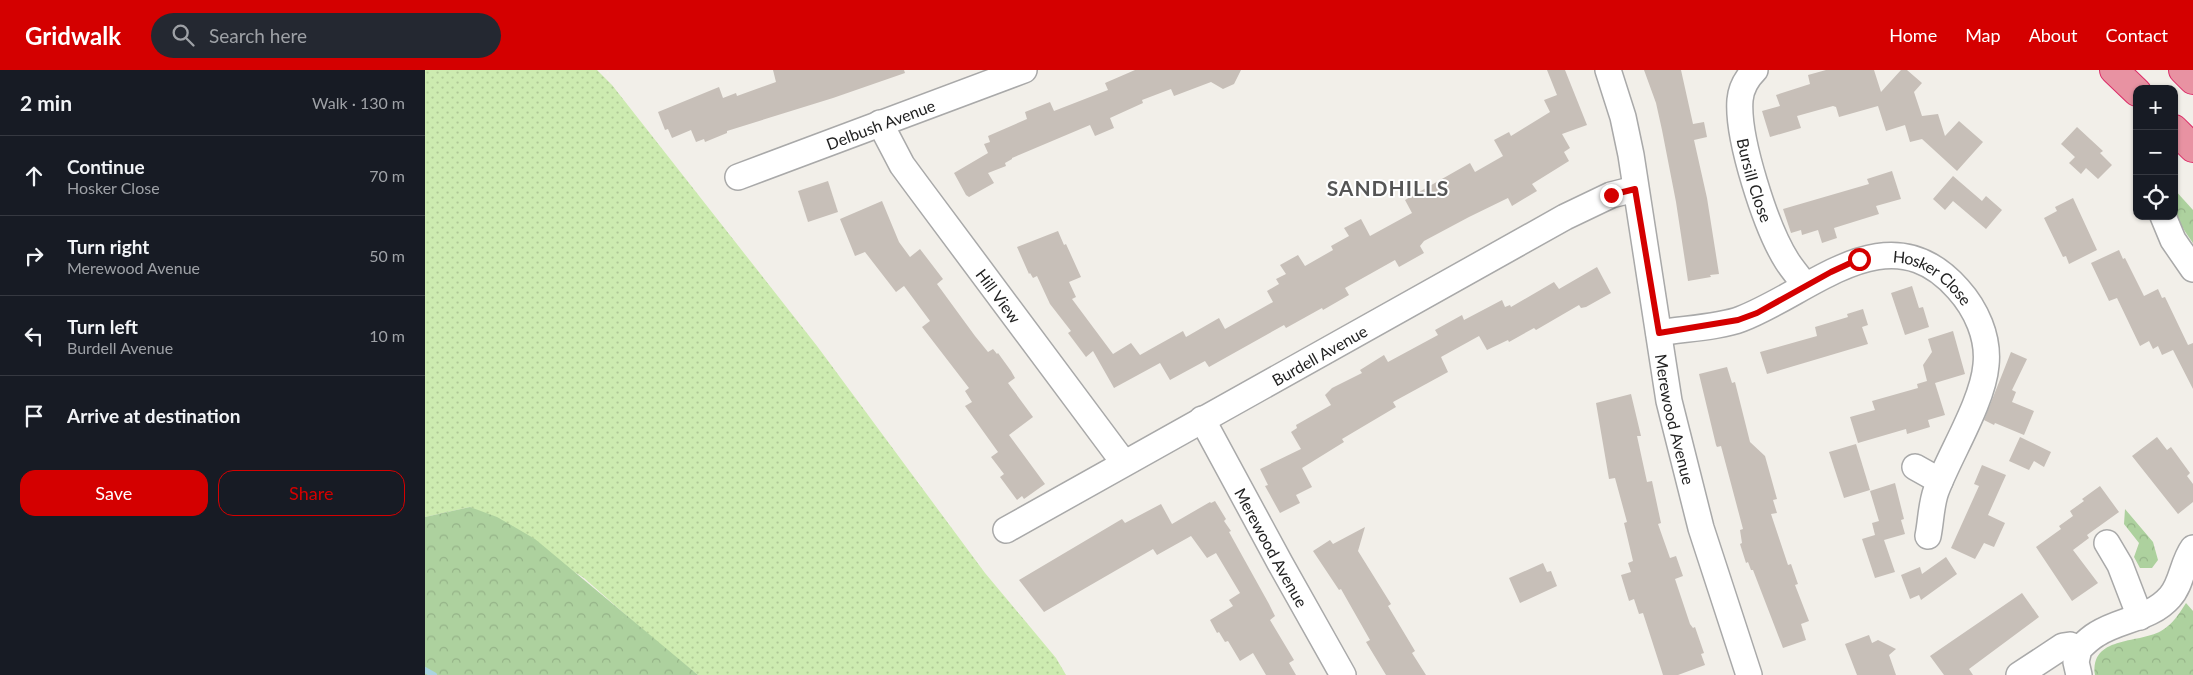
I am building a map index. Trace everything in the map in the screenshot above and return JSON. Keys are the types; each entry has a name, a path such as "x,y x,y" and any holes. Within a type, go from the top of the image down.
{"highway":[{"path":"2114,70 2133,88"},
{"path":"2183,70 2193,80"}],"street":[{"name":"Delbush Avenue","path":"738,177 1024,70"},
{"name":"Merewood Avenue","path":"1608,70 1623,118 1669,401 1701,528 1749,675"},
{"name":"Bursill Close","path":"1755,70 1745,83 1740,98 1740,116 1748,156 1758,194 1772,230 1786,260 1805,286"},
{"name":"Hill View","path":"880,123 902,165 1124,463"},
{"name":"Burdell Avenue","path":"1006,530 1565,217 1611,195 1635,189"},
{"path":"2165,220 2173,240 2193,269"},
{"name":"Hosker Close","path":"1659,333 1738,320 1757,313 1859,259 1877,255 1897,255 1911,258 1931,267 1952,281 1972,307 1984,337 1987,353 1986,367 1976,399 1935,494 1929,536"},
{"name":"Merewood Avenue","path":"1202,419 1343,675"},
{"path":"1915,467 1940,481"},
{"path":"2107,543 2120,565 2140,617"},
{"path":"2079,675 2077,662 2079,649 2098,633 2140,617 2163,604 2175,589 2187,556 2193,548"},
{"path":"2019,675 2063,646 2070,644 2079,649"}],"green space":[{"path":"425,70 597,70 612,85 817,346 985,573 1056,658 1066,675 698,675 654,640 584,578 470,507 425,517"},
{"path":"2178,193 2193,210 2193,243 2178,218"},
{"path":"470,507 497,517 535,539 698,675 425,675 425,517"},
{"path":"2125,509 2153,542 2158,560 2152,568 2140,568 2134,557 2139,543 2124,524"},
{"path":"2186,603 2193,611 2193,675 2095,675 2095,662 2107,647 2161,631 2172,622"}],"building":[{"path":"773,70 904,70 905,73 727,131 727,133 705,142 704,139 696,142 691,130 672,138 668,129 665,130 658,112 719,87 723,98 736,93 737,96 776,82"},
{"path":"1135,70 1241,70 1234,84 1223,89 1211,82 1174,96 1171,89 1142,100 1143,103 1110,118 1114,128 1095,136 1090,125 1012,158 1005,163 1006,166 988,173 994,183 969,197 966,195 954,173 988,153 984,144 990,142 988,136 1027,119 1025,112 1050,102 1054,111 1108,90 1105,83"},
{"path":"1547,70 1565,70 1587,125 1562,134 1570,148 1564,152 1569,161 1532,184 1537,191 1512,206 1508,198 1424,241 1420,246 1424,253 1399,267 1395,260 1345,288 1349,295 1323,310 1322,308 1286,328 1284,325 1209,367 1205,361 1170,380 1160,363 1114,388 1093,351 1086,357 1068,333 1071,331 1050,304 1037,276 1033,278 1029,274 1017,247 1058,231 1081,277 1069,282 1076,297 1072,299 1113,354 1131,343 1140,355 1183,331 1186,337 1219,318 1225,329 1273,302 1267,291 1279,284 1276,279 1286,274 1280,265 1298,255 1305,266 1333,250 1331,246 1349,236 1344,228 1361,219 1370,236 1412,213 1405,200 1470,163 1475,172 1503,156 1494,140 1509,132 1511,136 1550,112 1544,100 1557,95"},
{"path":"1644,70 1681,70 1693,124 1704,122 1707,137 1694,140 1707,198 1719,274 1710,275 1711,277 1688,281 1676,202 1662,130 1656,103"},
{"path":"1826,70 1874,70 1881,92 1901,70 1907,70 1922,83 1914,92 1922,116 1938,114 1945,136 1959,121 1983,142 1957,171 1922,139 1910,142 1905,125 1886,131 1878,106 1839,117 1836,107 1833,106 1797,116 1801,128 1770,137 1762,111 1780,106 1776,95 1810,84 1808,75"},
{"path":"2077,127 2103,151 2100,153 2112,165 2098,179 2086,168 2081,174 2069,163 2075,157 2061,144"},
{"path":"1892,171 1901,199 1876,206 1879,214 1834,228 1837,238 1822,243 1818,230 1802,235 1801,230 1791,233 1783,209 1869,184 1867,179"},
{"path":"1953,176 1982,201 1986,196 2002,210 1986,229 1953,201 1945,210 1933,199"},
{"path":"828,181 838,212 808,222 798,191"},
{"path":"2073,198 2097,250 2069,264 2066,256 2063,257 2044,218 2057,211 2055,207"},
{"path":"882,201 899,242 910,257 920,249 943,279 937,284 975,336 988,352 993,349 998,353 1015,378 1008,383 1033,417 1009,435 1045,484 1024,499 1022,496 1017,500 1000,477 1004,474 991,457 998,452 965,406 972,402 965,391 969,388 922,327 930,321 904,286 896,292 865,252 855,256 840,219"},
{"path":"2119,250 2144,296 2158,289 2162,298 2165,297 2188,345 2193,343 2193,389 2173,350 2162,355 2158,346 2153,349 2149,341 2140,346 2117,298 2109,301 2091,263"},
{"path":"1597,267 1611,293 1586,307 1581,308 1579,305 1536,330 1534,328 1509,342 1508,340 1487,350 1479,336 1441,357 1448,372 1393,402 1396,407 1342,439 1344,442 1302,468 1312,487 1296,495 1300,503 1280,513 1265,486 1268,485 1260,469 1301,449 1291,432 1297,428 1296,425 1331,405 1325,395 1332,388 1362,373 1360,370 1384,355 1388,362 1438,335 1435,330 1462,315 1464,320 1502,300 1505,307 1510,305 1511,307 1554,282 1559,289"},
{"path":"1912,286 1919,308 1923,307 1929,327 1905,335 1891,293"},
{"path":"1863,309 1868,325 1862,327 1868,344 1767,374 1760,352 1817,336 1815,327 1848,317 1847,314"},
{"path":"1953,331 1965,374 1935,383 1945,415 1928,420 1930,427 1907,434 1906,429 1858,443 1850,417 1875,410 1872,401 1918,388 1917,384 1927,381 1923,365 1932,352 1928,339"},
{"path":"2011,352 2027,359 2012,390 2016,392 2012,402 2034,411 2024,435 1984,420"},
{"path":"1727,367 1732,383 1735,382 1750,442 1765,456 1777,499 1773,500 1777,513 1771,514 1788,565 1791,564 1798,584 1795,585 1809,621 1801,624 1806,640 1783,648 1753,570 1751,570 1748,562 1746,563 1740,544 1742,543 1740,530 1743,529 1721,446 1717,447 1716,445 1699,374"},
{"path":"1631,394 1641,436 1637,436 1647,482 1652,481 1661,523 1658,524 1670,558 1676,556 1683,576 1675,579 1690,624 1693,628 1695,627 1704,653 1701,654 1705,665 1678,675 1663,675 1643,613 1639,614 1634,599 1629,601 1621,575 1631,572 1628,563 1633,561 1624,523 1627,522 1615,478 1609,479 1596,403"},
{"path":"2020,437 2051,452 2044,467 2034,461 2029,470 2009,461"},
{"path":"2157,437 2167,450 2171,447 2190,473 2187,476 2193,484 2193,502 2178,514 2132,456"},
{"path":"1856,444 1870,490 1844,498 1829,452"},
{"path":"1982,465 2006,475 1988,515 2005,523 1994,547 1984,543 1975,559 1951,548 1979,486 1974,484"},
{"path":"1895,483 1904,519 1901,520 1905,534 1884,540 1895,572 1875,578 1862,539 1875,535 1872,523 1879,521 1870,491"},
{"path":"2100,486 2119,512 2087,535 2089,538 2073,550 2098,583 2072,601 2036,547 2061,529 2059,526 2073,516 2070,511 2084,501 2082,499"},
{"path":"1215,501 1226,519 1224,521 1231,531 1229,532 1275,616 1270,620 1294,660 1289,663 1296,675 1266,675 1253,653 1240,661 1228,641 1225,642 1219,632 1217,633 1210,620 1233,606 1229,600 1240,593 1216,553 1207,558 1191,536 1157,555 1153,549 1044,612 1019,580 1122,519 1125,523 1161,504 1172,524"},
{"path":"1365,527 1358,551 1391,604 1388,606 1415,651 1412,653 1426,675 1386,675 1366,642 1370,640 1341,589 1339,590 1313,551 1330,540 1333,544"},
{"path":"1946,557 1957,574 1921,600 1919,595 1910,599 1901,575 1920,567 1922,574"},
{"path":"1543,563 1547,572 1551,571 1557,586 1520,603 1509,578"},
{"path":"2022,593 2039,617 1969,669 1973,675 1944,675 1930,656"},
{"path":"1869,635 1872,643 1878,640 1896,649 1889,655 1896,675 1857,675 1845,644"}],"waterway":[{"path":"425,670 434,675"}],"district":[{"name":"SANDHILLS","path":"1388,187"}],"route":[{"path":"1611,195 1635,189 1659,333 1738,320 1757,313 1831,272 1859,259"}]}
